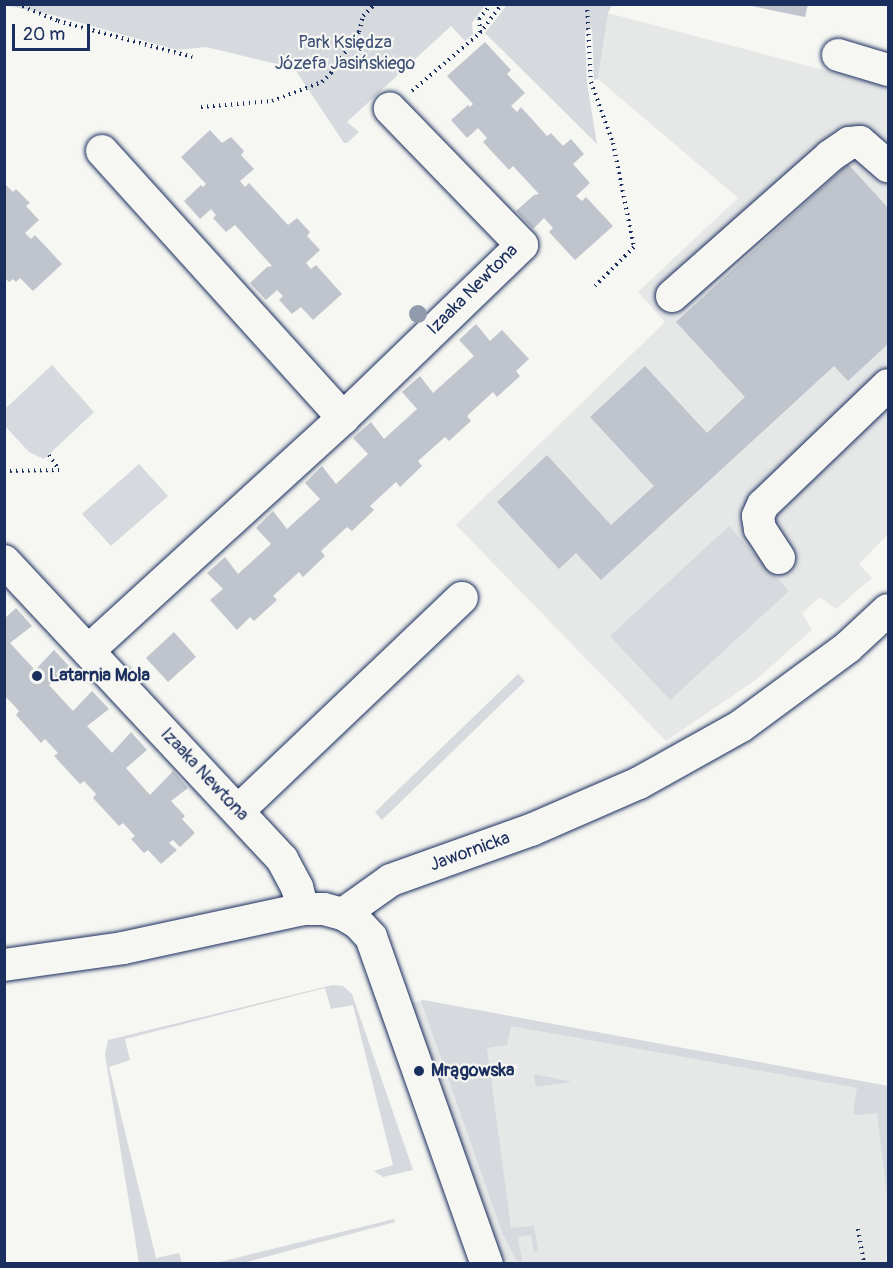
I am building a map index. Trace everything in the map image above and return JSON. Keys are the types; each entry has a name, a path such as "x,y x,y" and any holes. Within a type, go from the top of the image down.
{"street":[{"path":"838,55 888,70"},
{"name":"Izaaka Newtona","path":"88,651 344,418 522,245 390,109"},
{"path":"672,296 830,156 849,142 860,142 888,166"},
{"path":"102,151 344,418"},
{"path":"779,558 760,529 758,516 764,505 888,385"},
{"name":"Izaaka Newtona","path":"4,561 282,859 297,887 303,909"},
{"path":"238,811 462,598"},
{"name":"Jawornicka","path":"342,914 391,880 531,830 639,783 741,726 848,646 888,610"},
{"path":"4,964 123,948 303,909 324,909 342,914 358,923 371,937 488,1263"}],"path":[{"path":"17,4 58,21 192,57"},
{"path":"201,106 272,101 322,82 331,73 359,32 363,16 375,4"},
{"path":"480,33 479,19 491,4"},
{"path":"390,109 480,33 502,4"},
{"path":"587,4 591,82 613,143 634,247 595,286"},
{"path":"4,471 59,470 49,455"},
{"path":"858,1229 864,1263"}],"shaded area":[{"path":"608,13 888,87 888,534 859,564 872,578 836,609 820,597 802,613 812,630 757,679 666,741 456,525 665,322 638,292 738,198 598,79"},
{"path":"423,1000 888,1086 888,1263 510,1263 501,1255 409,1004"}],"green space":[{"name":"Park Księdza Józefa Jasińskiego","path":"4,5 485,5 472,23 473,34 465,41 451,26 347,122 359,132 344,143 294,68 206,47 177,50 53,15"},
{"path":"507,5 612,5 608,13 598,79 594,80 592,27 585,32 587,83 597,144 485,33"},
{"path":"52,365 94,412 44,459 29,452 5,426 5,409"},
{"path":"139,464 168,496 111,546 82,514"},
{"path":"729,526 789,591 670,700 610,636"},
{"path":"518,674 525,681 382,820 375,812"},
{"path":"333,985 343,986 352,994 413,1170 383,1177 374,1171 393,1165 353,1005 331,1009 325,988 125,1039 130,1060 109,1067 156,1258 179,1253 182,1263 139,1263 105,1055 108,1040"},
{"path":"421,1001 888,1086 888,1201 877,1113 857,1115 853,1113 857,1088 511,1026 507,1045 487,1048 511,1228 534,1226 538,1251 534,1252 531,1235 518,1237 522,1261 517,1261 503,1235"},
{"path":"534,1074 572,1082 536,1087"},
{"path":"394,1219 395,1222 243,1263 216,1263"}],"building":[{"path":"742,4 808,4 805,17"},
{"path":"485,42 511,70 507,74 525,93 511,106 517,112 521,107 547,136 551,133 563,146 571,139 584,154 573,164 590,183 576,196 582,201 586,197 613,226 575,260 549,232 553,228 544,218 533,229 516,211 534,195 539,194 513,166 509,170 483,142 487,138 478,128 467,138 451,120 468,105 470,107 473,104 447,76"},
{"path":"210,130 222,143 231,137 244,151 241,155 254,169 240,181 245,187 249,183 288,225 297,218 310,232 307,236 320,250 306,263 311,269 316,265 342,294 313,320 301,307 292,314 279,300 283,296 277,290 266,300 250,283 267,267 272,266 235,225 226,232 213,218 216,215 211,209 200,219 184,201 201,185 203,187 206,184 181,157"},
{"path":"848,164 888,208 888,344 848,381 834,366 601,580 576,553 559,569 497,502 547,455 611,525 654,486 590,417 645,366 707,433 745,397 676,322"},
{"path":"4,183 13,192 16,189 30,203 26,206 39,220 25,233 31,239 35,235 62,264 33,291 20,278 16,282 13,279 9,282 4,277"},
{"path":"476,324 490,341 502,330 529,359 516,371 520,376 497,397 493,392 467,416 471,421 449,441 445,437 418,461 422,466 400,487 396,482 370,506 374,510 352,531 347,527 321,551 325,556 303,577 299,572 273,596 277,600 254,621 250,617 237,630 210,600 223,589 207,573 225,557 238,574 271,544 256,528 273,511 287,529 320,499 305,483 322,466 336,484 368,454 353,438 371,422 384,439 417,409 402,392 420,376 433,393 474,356 459,340"},
{"path":"16,608 32,626 10,643 35,670 54,650 70,667 49,685 73,711 92,691 109,709 87,726 112,753 131,732 147,750 126,768 150,795 173,771 188,788 171,801 185,816 182,819 195,833 180,847 173,840 169,843 177,850 161,864 148,850 144,853 131,839 135,836 123,823 119,826 93,798 96,794 84,781 80,784 54,756 58,753 45,739 41,743 16,715 19,711 7,698 4,700 4,619"},
{"path":"174,632 196,657 168,682 146,658"}],"place":[{"name":"Latarnia Mola","path":"37,676"},
{"name":"Mrągowska","path":"419,1071"}]}
